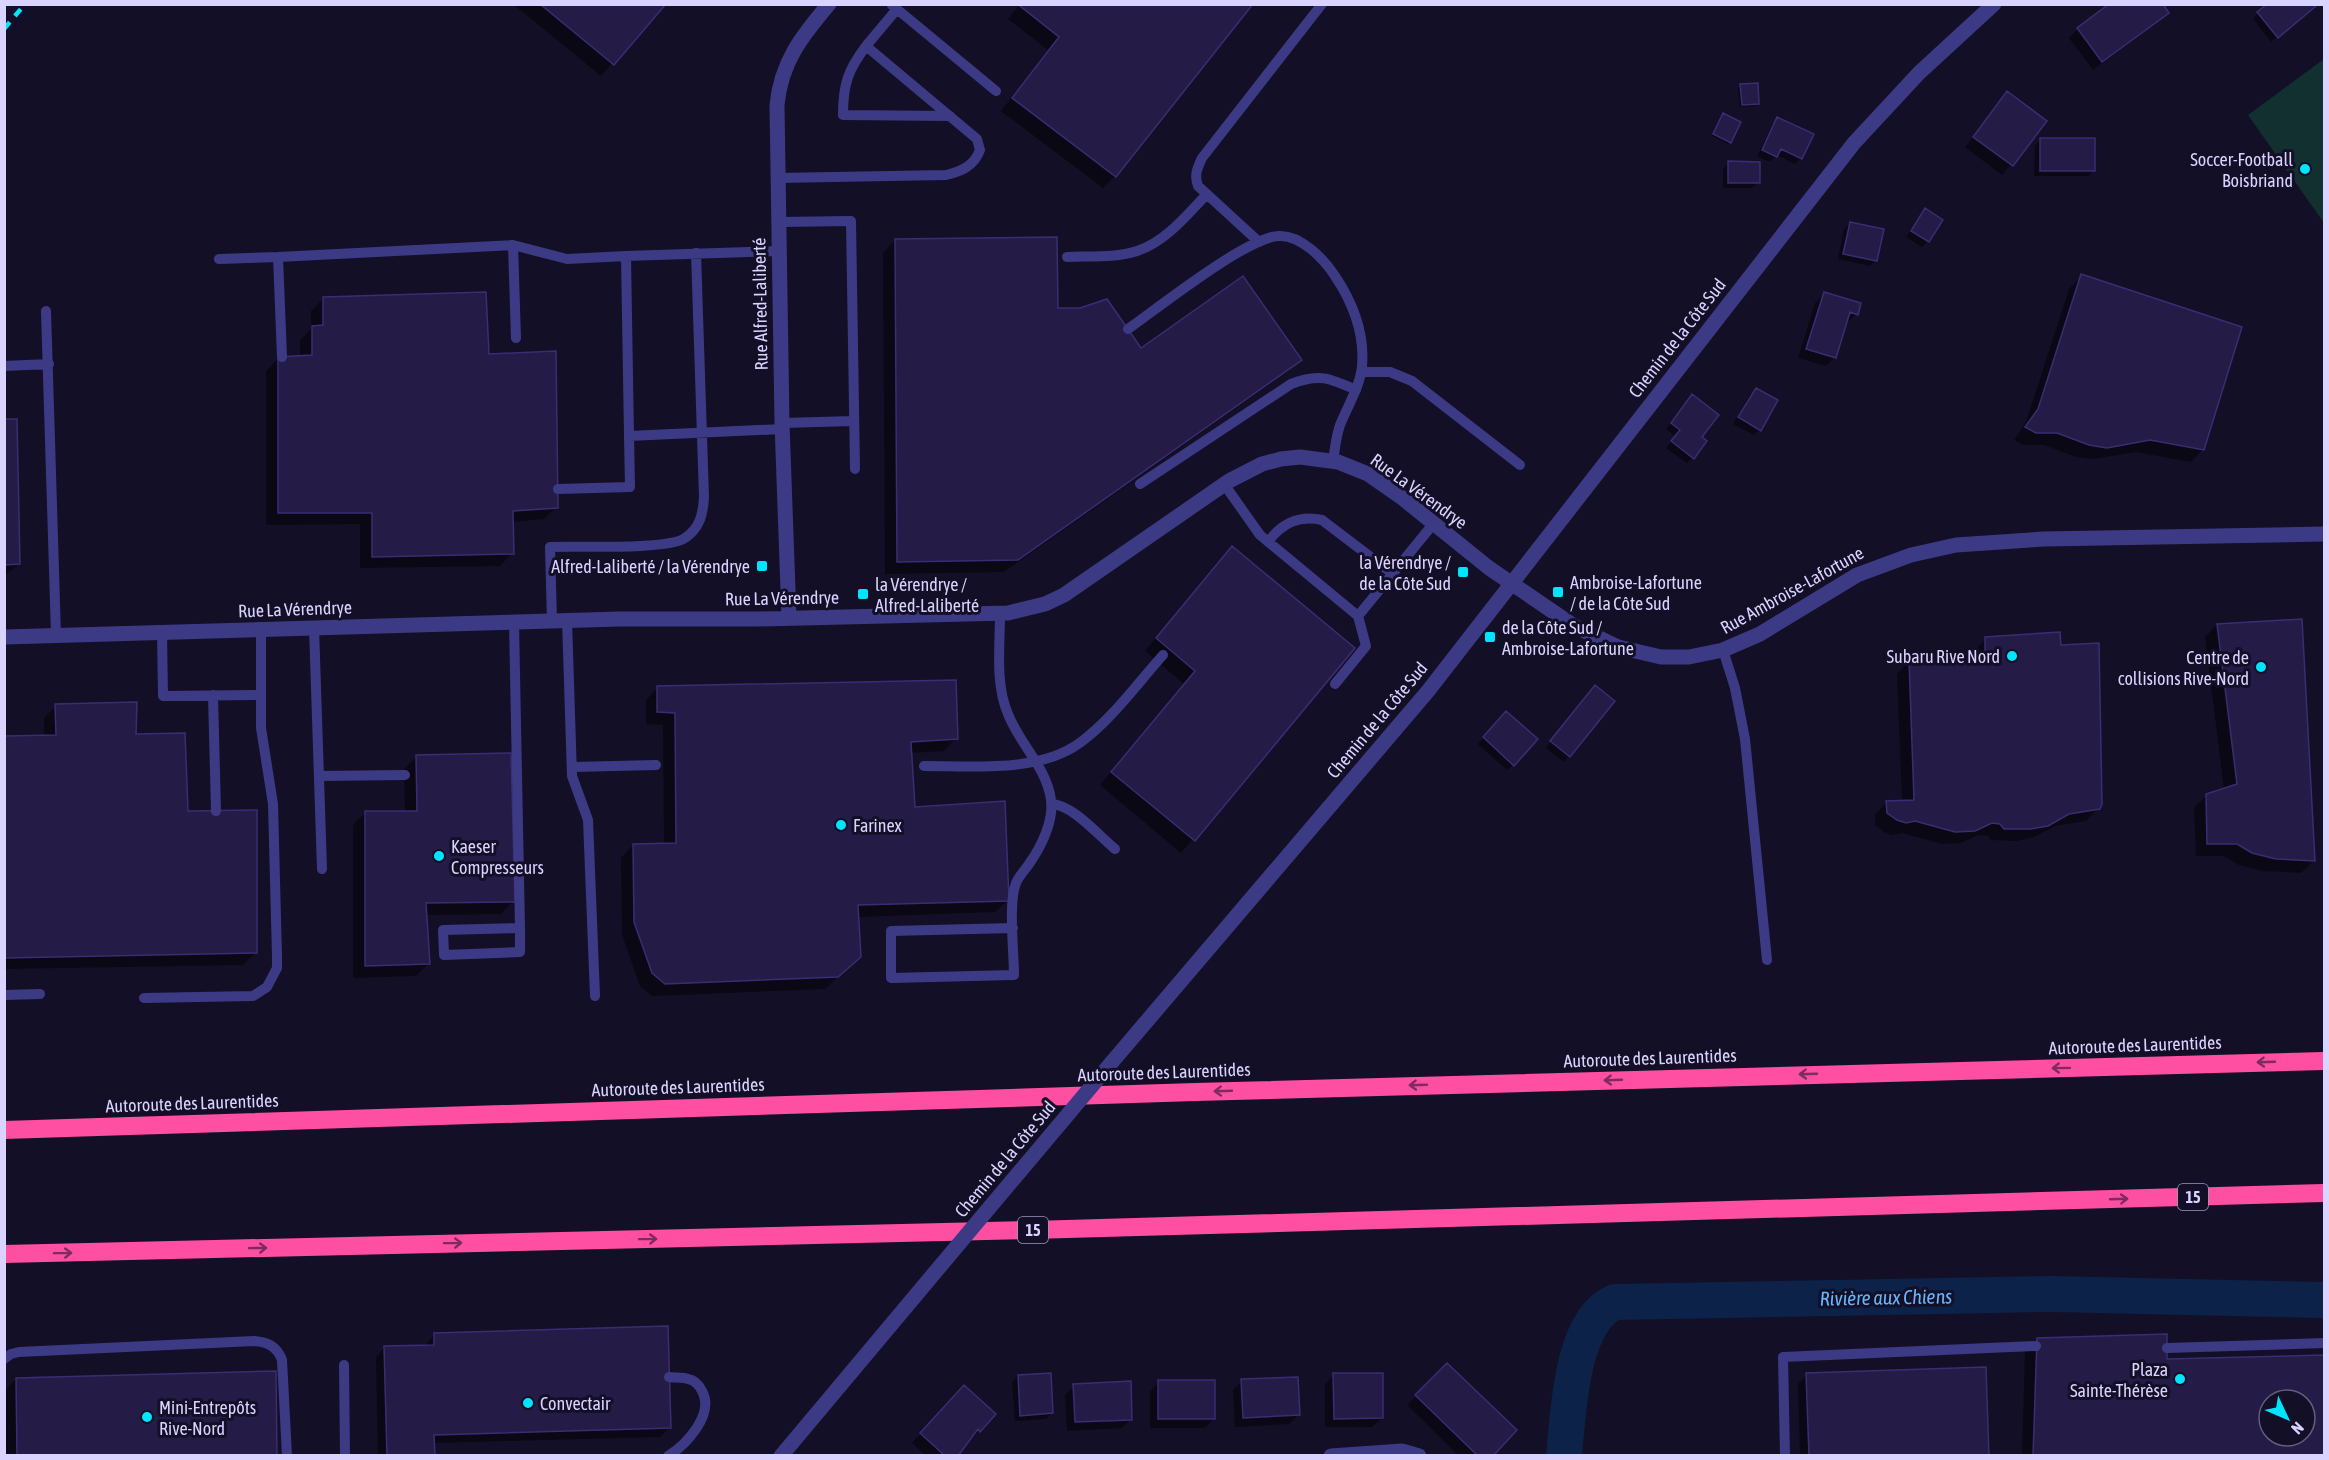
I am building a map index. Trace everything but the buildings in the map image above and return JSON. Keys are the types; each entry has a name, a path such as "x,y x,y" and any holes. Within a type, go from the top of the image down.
{"highway":[{"name":"Autoroute des Laurentides","path":"4,1130 1195,1092 2325,1061"},
{"name":"15","path":"4,1254 1056,1229 2325,1193"}],"street":[{"name":"Rue Alfred-Laliberté","path":"789,618 782,426 777,105 781,77 796,46 829,4"},
{"name":"Chemin de la Côte Sud","path":"782,1455 1112,1062 1394,732 1854,143 1918,73 1994,4"},
{"name":"Rue La Vérendrye","path":"4,637 514,622 1000,614 1025,611 1064,595 1224,484 1253,468 1281,459 1300,457 1333,461 1368,474 1489,568 1512,583"},
{"name":"Rue Ambroise-Lafortune","path":"1512,583 1582,630 1618,647 1661,657 1689,657 1723,650 1760,634 1875,566 1932,550 1977,543 2025,540 2325,534"},
{"path":"1331,1455 1402,1451 1419,1455"}],"lane":[{"path":"1259,242 1206,195 1198,186 1195,177 1202,158 1322,4"},
{"path":"950,116 843,115 845,83 849,72 895,7 996,91"},
{"path":"777,177 946,175 961,171 977,158 980,144 866,46"},
{"path":"1067,257 1125,254 1148,246 1171,230 1206,195"},
{"path":"778,222 851,221 855,469"},
{"path":"1128,329 1228,258 1259,242 1280,235 1296,240 1328,266 1351,303 1359,324 1363,346 1361,372 1356,390 1339,428 1333,461"},
{"path":"219,259 513,245 567,260 779,251"},
{"path":"513,245 516,338"},
{"path":"595,996 588,820 572,776 560,621 550,547 665,545 684,539 693,532 703,513 696,253"},
{"path":"558,489 630,487 626,256"},
{"path":"278,257 282,357"},
{"path":"46,311 56,635"},
{"path":"4,366 48,364"},
{"path":"1361,372 1390,372 1412,381 1520,465"},
{"path":"1140,484 1291,384 1317,377 1329,378 1356,390"},
{"path":"629,436 701,433 855,420"},
{"path":"1224,484 1260,535 1358,616 1366,646 1335,684"},
{"path":"1268,542 1279,530 1297,519 1322,520 1393,574"},
{"path":"1358,616 1434,523"},
{"path":"1000,614 1002,693 1013,727 1035,761 1048,788 1051,804 1047,828 1037,851 1016,884 1013,928 1014,975 891,978 891,932 1013,928"},
{"path":"514,622 520,928 520,952 444,955 443,930 520,928"},
{"path":"314,627 322,869"},
{"path":"144,998 253,996 267,987 277,968 273,804 261,728 261,629"},
{"path":"162,632 163,696 261,695"},
{"path":"1723,650 1735,688 1745,739 1767,960"},
{"path":"924,766 1011,766 1068,751 1095,732 1163,655"},
{"path":"213,695 216,811"},
{"path":"572,767 656,765"},
{"path":"319,776 405,775"},
{"path":"1051,804 1058,804 1071,811 1115,849"},
{"path":"4,995 40,994"},
{"path":"4,1359 19,1352 266,1342 276,1348 282,1360 287,1455"},
{"path":"2167,1348 2325,1343"},
{"path":"1785,1455 1783,1357 2036,1346"},
{"path":"344,1365 345,1455"},
{"path":"668,1455 681,1447 691,1436 699,1424 705,1405 705,1396 694,1381 689,1378 669,1377"}],"green space":[{"name":"Soccer-Football Boisbriand","path":"2324,59 2324,223 2248,115"}],"waterway":[{"name":"Rivière aux Chiens","path":"1564,1456 1570,1394 1581,1348 1589,1328 1600,1312 1615,1302 2052,1294 2324,1300"}],"railway":[{"path":"4,29 25,4"}],"place":[{"name":"Soccer-Football Boisbriand","path":"2305,169"},
{"name":"Alfred-Laliberté / la Vérendrye","path":"762,566"},
{"name":"la Vérendrye / de la Côte Sud","path":"1463,572"},
{"name":"Ambroise-Lafortune / de la Côte Sud","path":"1558,592"},
{"name":"la Vérendrye / Alfred-Laliberté","path":"863,594"},
{"name":"de la Côte Sud / Ambroise-Lafortune","path":"1490,637"},
{"name":"Subaru Rive Nord","path":"2012,656"},
{"name":"Centre de collisions Rive-Nord","path":"2261,667"},
{"name":"Farinex","path":"841,825"},
{"name":"Kaeser Compresseurs","path":"439,856"},
{"name":"Plaza Sainte-Thérèse","path":"2180,1379"},
{"name":"Convectair","path":"528,1403"},
{"name":"Mini-Entrepôts Rive-Nord","path":"147,1417"}]}
